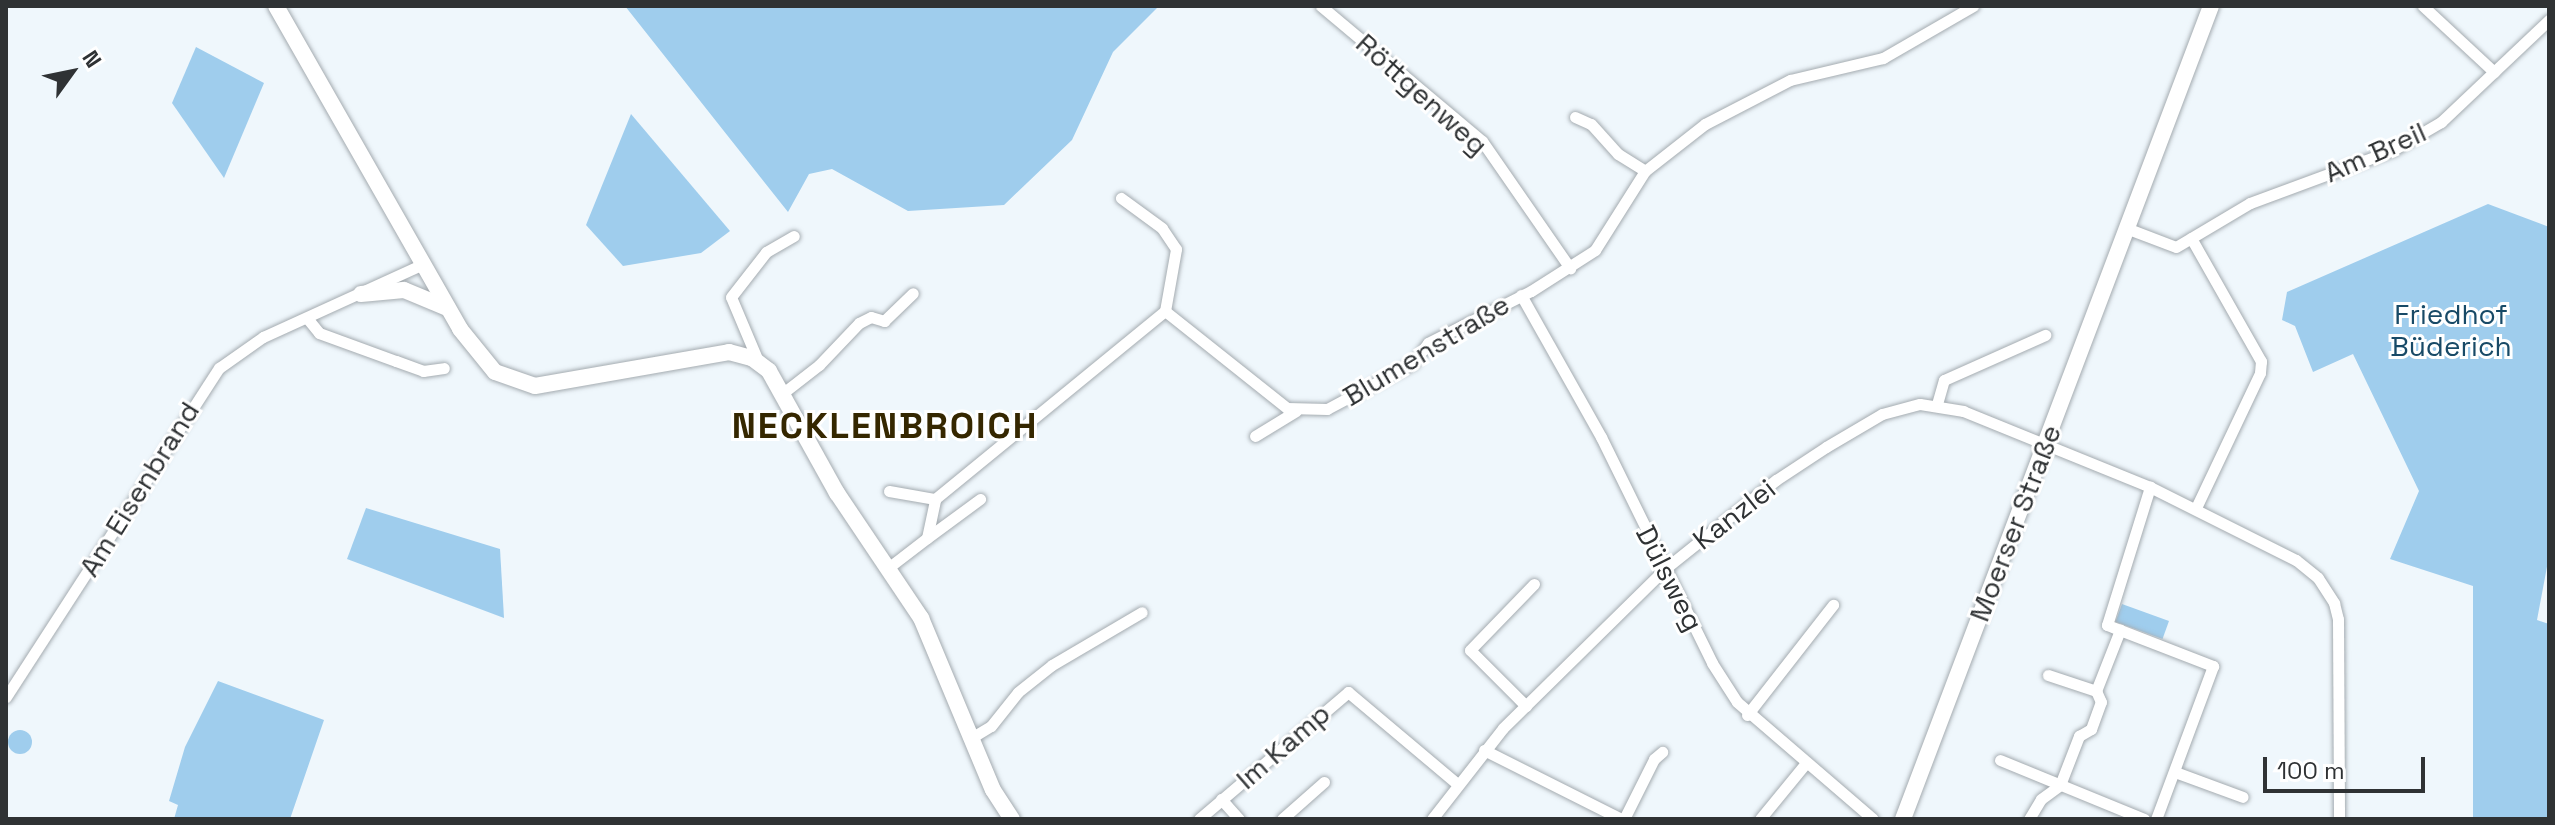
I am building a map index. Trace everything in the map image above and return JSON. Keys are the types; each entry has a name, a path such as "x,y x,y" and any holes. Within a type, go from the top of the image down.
{"main road":[{"path":"276,6 449,309 485,363 507,380 526,385 723,353 758,361 783,393 845,505 926,628 971,738 1012,819"},
{"name":"Moerser Straße","path":"1903,819 2211,6"},
{"path":"361,294 404,290 449,309"}],"street":[{"name":"Röttgenweg","path":"1321,6 1482,141 1570,268"},
{"name":"Blumenstraße","path":"1255,436 1296,411 1327,409 1413,363 1428,343 1570,268 1595,250 1645,171 1660,154 1705,124 1790,80 1883,58 1973,6"},
{"path":"2423,6 2494,72"},
{"name":"Am Breil","path":"2126,228 2176,247 2250,203 2393,150 2441,122 2549,20"},
{"path":"1575,117 1591,124 1618,154 1645,171"},
{"path":"927,538 935,499 1165,311 1176,249 1162,228 1121,198"},
{"path":"758,361 731,297 766,252 794,236"},
{"path":"2191,238 2261,361 2260,373 2196,508"},
{"name":"Am Eisenbrand","path":"6,697 211,376 247,346 423,264"},
{"path":"783,393 819,365 859,323 871,317 884,321 913,293"},
{"name":"Dülsweg","path":"1521,295 1601,437 1712,663 1747,715 1873,819"},
{"path":"1165,311 1296,411"},
{"path":"307,318 319,333 423,371 444,368"},
{"path":"2045,335 1944,380 1937,404 2045,443 2196,508 2296,560 2318,578 2334,603 2339,819"},
{"name":"Kanzlei","path":"1432,819 1456,783 1484,750 1666,568 1776,480 1838,440 1882,414 1937,404"},
{"path":"2150,487 2107,625 2213,666 2156,819"},
{"path":"889,491 935,499"},
{"path":"888,568 980,499"},
{"path":"1526,706 1470,650 1534,584"},
{"path":"1747,715 1833,605"},
{"path":"971,738 991,726 1018,692 1052,665 1142,612"},
{"path":"2029,819 2041,799 2060,785 2079,736 2091,729 2101,702 2096,691 2120,630"},
{"path":"2048,675 2096,691"},
{"name":"Im Kamp","path":"1199,819 1348,692 1456,783"},
{"path":"1484,750 1604,815 1623,819 1654,759 1662,752"},
{"path":"2000,760 2144,819"},
{"path":"1760,819 1806,763"},
{"path":"2175,772 2243,797"},
{"path":"2041,778 2041,799"},
{"name":"Im Kamp","path":"1282,819 1324,782"},
{"name":"Im Kamp","path":"1221,799 1239,819"}],"green space":[{"path":"625,6 1159,6 1113,52 1072,140 1004,205 908,211 832,169 809,174 788,212"},
{"path":"196,47 264,83 224,178 172,103"},
{"path":"631,114 730,231 701,253 623,266 586,225"},
{"name":"Friedhof Büderich","path":"2488,204 2549,227 2549,556 2537,620 2549,624 2549,819 2473,819 2473,586 2390,559 2419,491 2353,354 2313,372 2295,326 2282,320 2287,292"},
{"path":"366,508 500,549 504,618 347,559"},
{"path":"2122,604 2169,621 2162,639 2116,622"},
{"path":"218,681 324,720 290,819 174,819 178,805 169,801 185,747"},
{"path":"20,730 29,733 32,742 29,751 20,754 11,751 8,742 11,733"}],"district":[{"name":"NECKLENBROICH","path":"885,427"}]}
